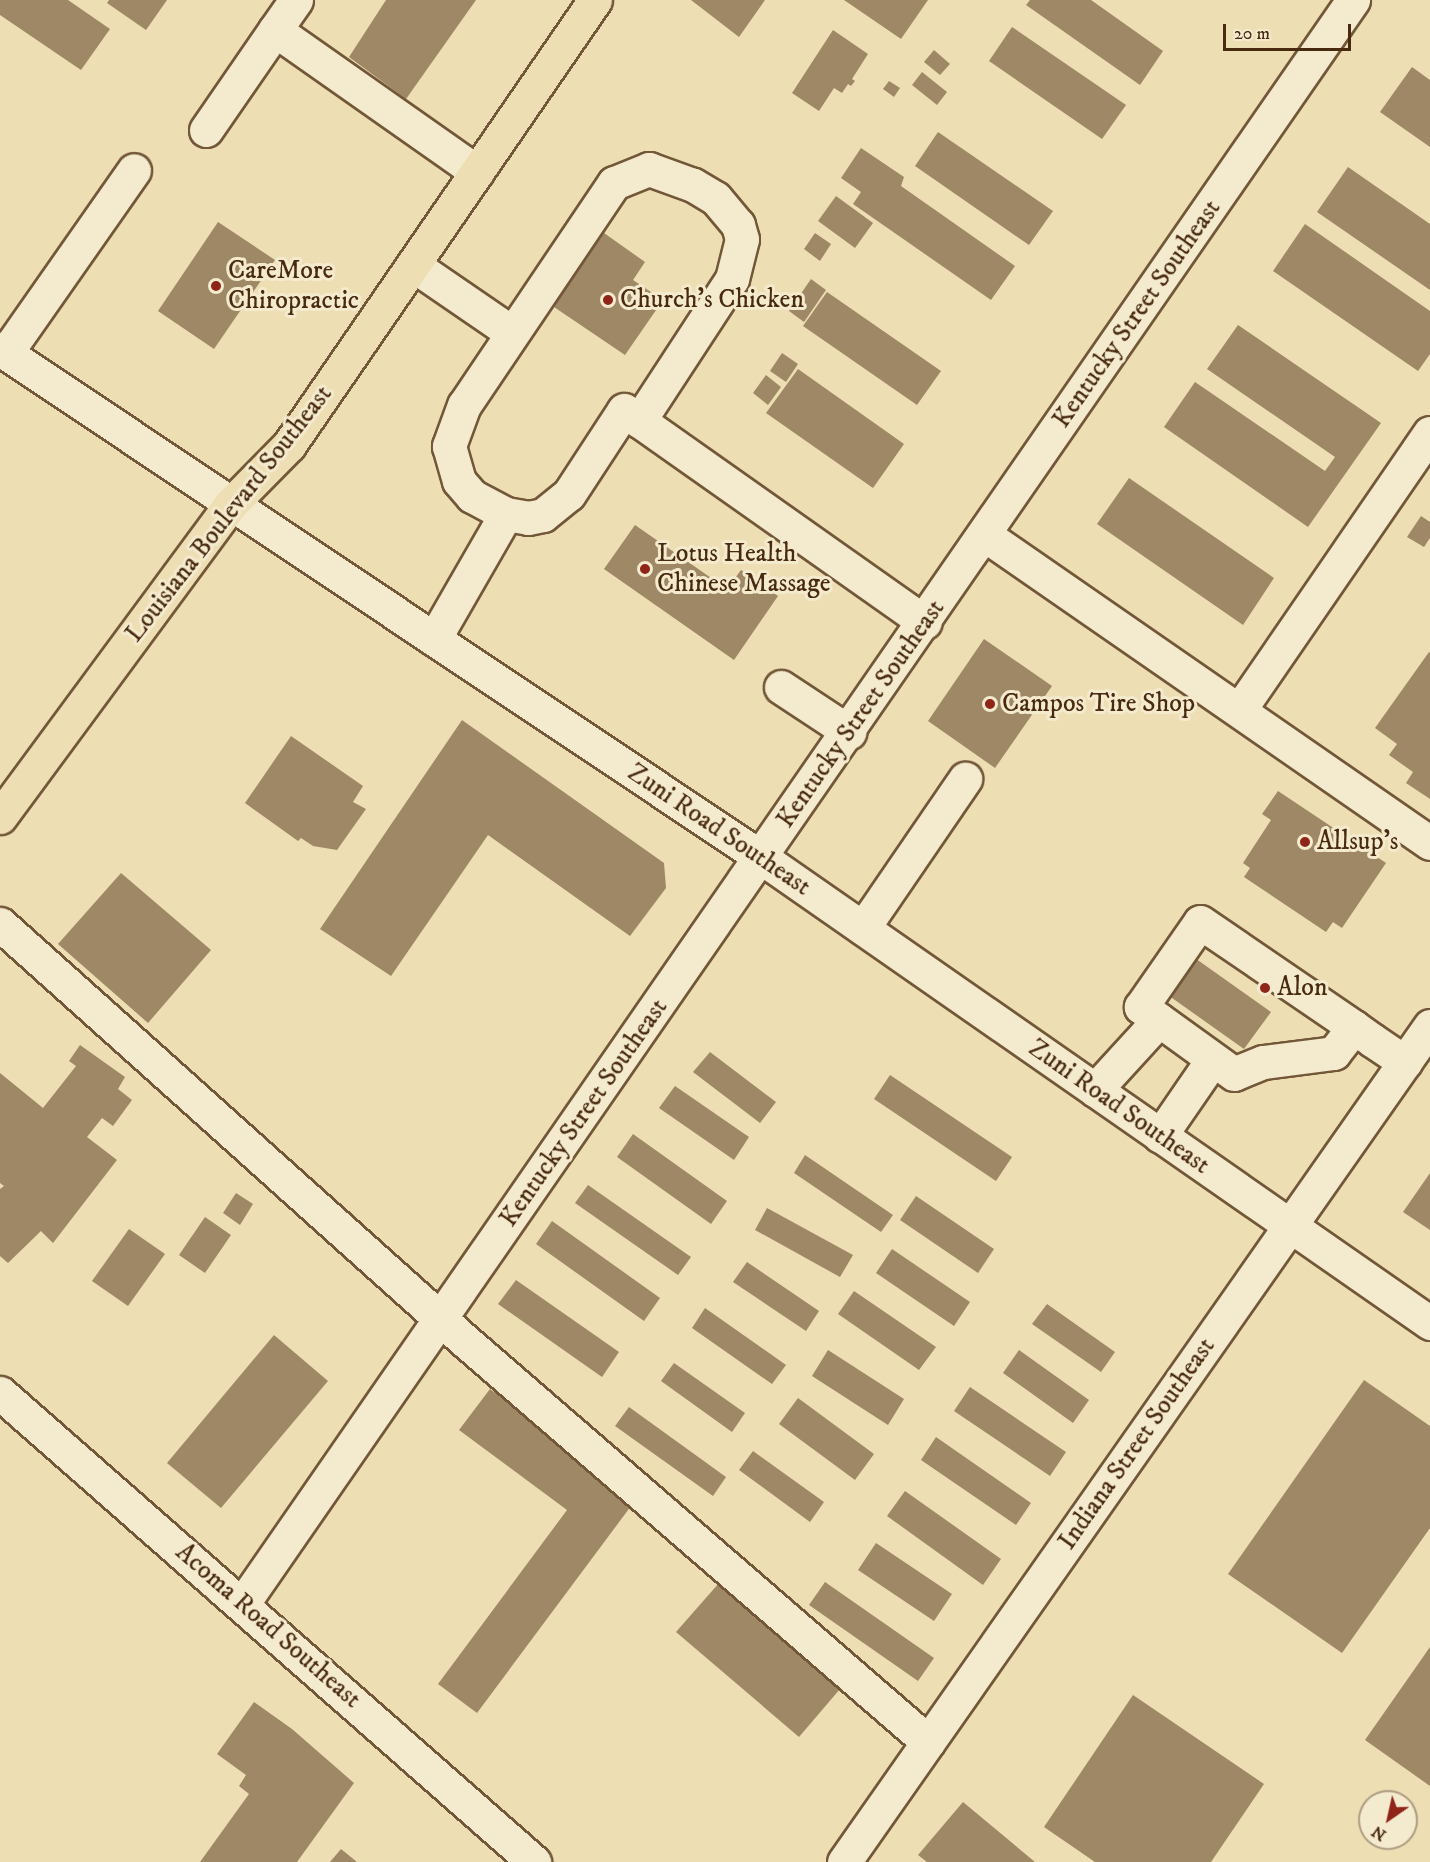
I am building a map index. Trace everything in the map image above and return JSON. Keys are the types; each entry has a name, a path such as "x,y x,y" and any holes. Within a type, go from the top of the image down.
{"main road":[{"name":"Louisiana Boulevard Southeast","path":"0,817 230,505 289,445 595,0"}],"street":[{"path":"206,130 296,0"},
{"name":"Kentucky Street Southeast","path":"243,1603 762,858 1353,0"},
{"path":"275,30 477,172"},
{"path":"3,351 134,170"},
{"path":"639,421 721,299 740,258 738,225 715,198 672,175 650,170 614,183 511,332 464,405 449,446 459,481 472,496 506,514 528,518 557,507 624,410 639,421 925,622"},
{"path":"413,265 511,332"},
{"name":"Zuni Road Southeast","path":"3,351 230,505 762,858 1430,1323"},
{"path":"1240,709 1430,433"},
{"path":"434,639 506,514"},
{"path":"985,535 1240,709 1430,843"},
{"path":"781,687 849,732"},
{"path":"863,928 965,779"},
{"path":"1354,1027 1334,1053 1263,1062 1234,1074 1141,1007 1200,922 1354,1027 1405,1062"},
{"path":"0,924 441,1319 928,1742"},
{"path":"1095,1090 1159,1020"},
{"name":"Indiana Street Southeast","path":"844,1862 1430,1026"},
{"path":"1160,1136 1213,1059"},
{"name":"Acoma Road Southeast","path":"0,1392 243,1603 534,1862"}],"building":[{"path":"0,0 68,0 110,29 81,70 0,15"},
{"path":"109,0 167,0 146,30 107,3"},
{"path":"386,0 476,0 406,99 349,57"},
{"path":"691,0 765,0 739,37"},
{"path":"844,0 928,0 901,39"},
{"path":"1030,0 1091,0 1163,51 1140,85 1026,5"},
{"path":"1012,27 1126,105 1102,139 989,61"},
{"path":"833,30 868,54 852,79 855,81 851,86 848,84 842,93 834,88 819,111 792,93"},
{"path":"934,50 950,64 940,75 924,62"},
{"path":"1412,67 1430,80 1430,147 1380,112"},
{"path":"922,72 947,92 937,105 912,85"},
{"path":"889,81 900,88 894,97 883,89"},
{"path":"938,132 1053,211 1029,245 915,166"},
{"path":"861,148 904,177 901,186 1015,266 991,300 853,204 861,192 841,178"},
{"path":"1348,167 1430,224 1430,290 1317,212"},
{"path":"836,196 873,223 855,248 818,221"},
{"name":"CareMore Chiropractic","path":"218,222 275,260 214,349 158,311"},
{"path":"1305,224 1430,311 1430,354 1418,371 1273,271"},
{"path":"604,233 645,262 633,280 663,300 625,355 554,307 564,291 555,285 563,274 572,280"},
{"path":"815,233 831,244 820,261 804,249"},
{"path":"811,279 826,290 804,322 789,311"},
{"path":"827,292 941,371 917,405 803,326"},
{"path":"1238,325 1381,423 1308,527 1164,427 1195,382 1325,471 1335,457 1207,369"},
{"path":"782,353 798,364 786,382 770,371"},
{"path":"798,369 904,444 873,488 766,413"},
{"path":"766,375 781,387 768,405 753,393"},
{"path":"1129,478 1274,578 1243,625 1097,524"},
{"path":"1421,516 1430,522 1430,538 1424,547 1407,537"},
{"path":"635,525 727,589 741,570 778,596 734,660 604,569"},
{"name":"Campos Tire Shop","path":"984,639 1052,686 995,768 928,721"},
{"path":"1429,652 1430,799 1406,783 1413,772 1389,755 1397,744 1375,728"},
{"path":"462,720 664,863 666,888 630,936 488,835 391,976 320,929"},
{"path":"291,736 363,786 353,802 366,809 337,850 313,846 301,838 298,841 245,803"},
{"name":"Allsup's","path":"1278,791 1386,863 1342,928 1333,922 1326,932 1244,877 1250,868 1243,863 1271,820 1262,814"},
{"path":"121,873 211,950 148,1023 58,944"},
{"path":"1192,956 1271,1012 1244,1049 1165,993"},
{"path":"80,1045 125,1077 118,1089 132,1100 113,1126 102,1118 87,1137 117,1160 53,1243 41,1231 8,1263 0,1256 0,1189 4,1186 0,1183 0,1073 43,1108 76,1066 69,1061"},
{"path":"710,1052 776,1102 760,1123 693,1072"},
{"path":"890,1075 1012,1157 996,1181 874,1099"},
{"path":"675,1086 749,1137 734,1160 659,1108"},
{"path":"633,1134 727,1201 711,1224 617,1157"},
{"path":"805,1155 893,1215 881,1232 794,1173"},
{"path":"1430,1173 1430,1230 1403,1212"},
{"path":"588,1185 691,1257 678,1275 575,1203"},
{"path":"236,1193 253,1204 240,1225 223,1213"},
{"path":"916,1196 994,1249 978,1273 900,1220"},
{"path":"767,1208 853,1255 840,1277 755,1230"},
{"path":"205,1217 231,1235 205,1273 179,1255"},
{"path":"552,1221 660,1298 644,1321 536,1244"},
{"path":"129,1229 165,1254 128,1306 92,1281"},
{"path":"892,1249 970,1302 954,1326 876,1273"},
{"path":"747,1262 819,1311 806,1331 733,1282"},
{"path":"516,1280 619,1352 602,1377 498,1304"},
{"path":"854,1291 936,1347 919,1370 838,1314"},
{"path":"1047,1304 1115,1352 1101,1372 1032,1324"},
{"path":"705,1308 786,1365 772,1384 692,1328"},
{"path":"274,1335 328,1381 221,1508 167,1463"},
{"path":"828,1350 904,1399 888,1425 812,1376"},
{"path":"1019,1350 1089,1400 1073,1423 1003,1373"},
{"path":"674,1363 745,1413 732,1432 661,1381"},
{"path":"1364,1380 1430,1426 1430,1528 1342,1653 1228,1574"},
{"path":"970,1387 1066,1452 1050,1476 954,1411"},
{"path":"490,1389 637,1498 477,1713 438,1684 567,1510 459,1430"},
{"path":"798,1398 874,1454 855,1480 779,1424"},
{"path":"629,1407 726,1477 713,1496 615,1426"},
{"path":"936,1437 1031,1503 1016,1525 921,1460"},
{"path":"753,1451 824,1502 810,1522 739,1470"},
{"path":"905,1491 1001,1559 983,1585 887,1516"},
{"path":"876,1543 952,1594 934,1621 858,1570"},
{"path":"825,1582 934,1658 918,1681 809,1605"},
{"path":"719,1583 840,1689 799,1737 676,1632"},
{"path":"1430,1647 1430,1786 1365,1740"},
{"path":"1133,1695 1264,1784 1211,1862 1095,1862 1044,1827"},
{"path":"254,1702 292,1729 354,1783 297,1862 200,1862 249,1794 239,1786 246,1775 217,1754"},
{"path":"963,1802 1035,1862 927,1862 918,1855"},
{"path":"341,1849 357,1862 330,1862"}],"place":[{"name":"CareMore Chiropractic","path":"216,286"},
{"name":"Church's Chicken","path":"608,300"},
{"name":"Lotus Health Chinese Massage","path":"645,569"},
{"name":"Campos Tire Shop","path":"990,704"},
{"name":"Allsup's","path":"1305,842"},
{"name":"Alon","path":"1265,988"}]}
